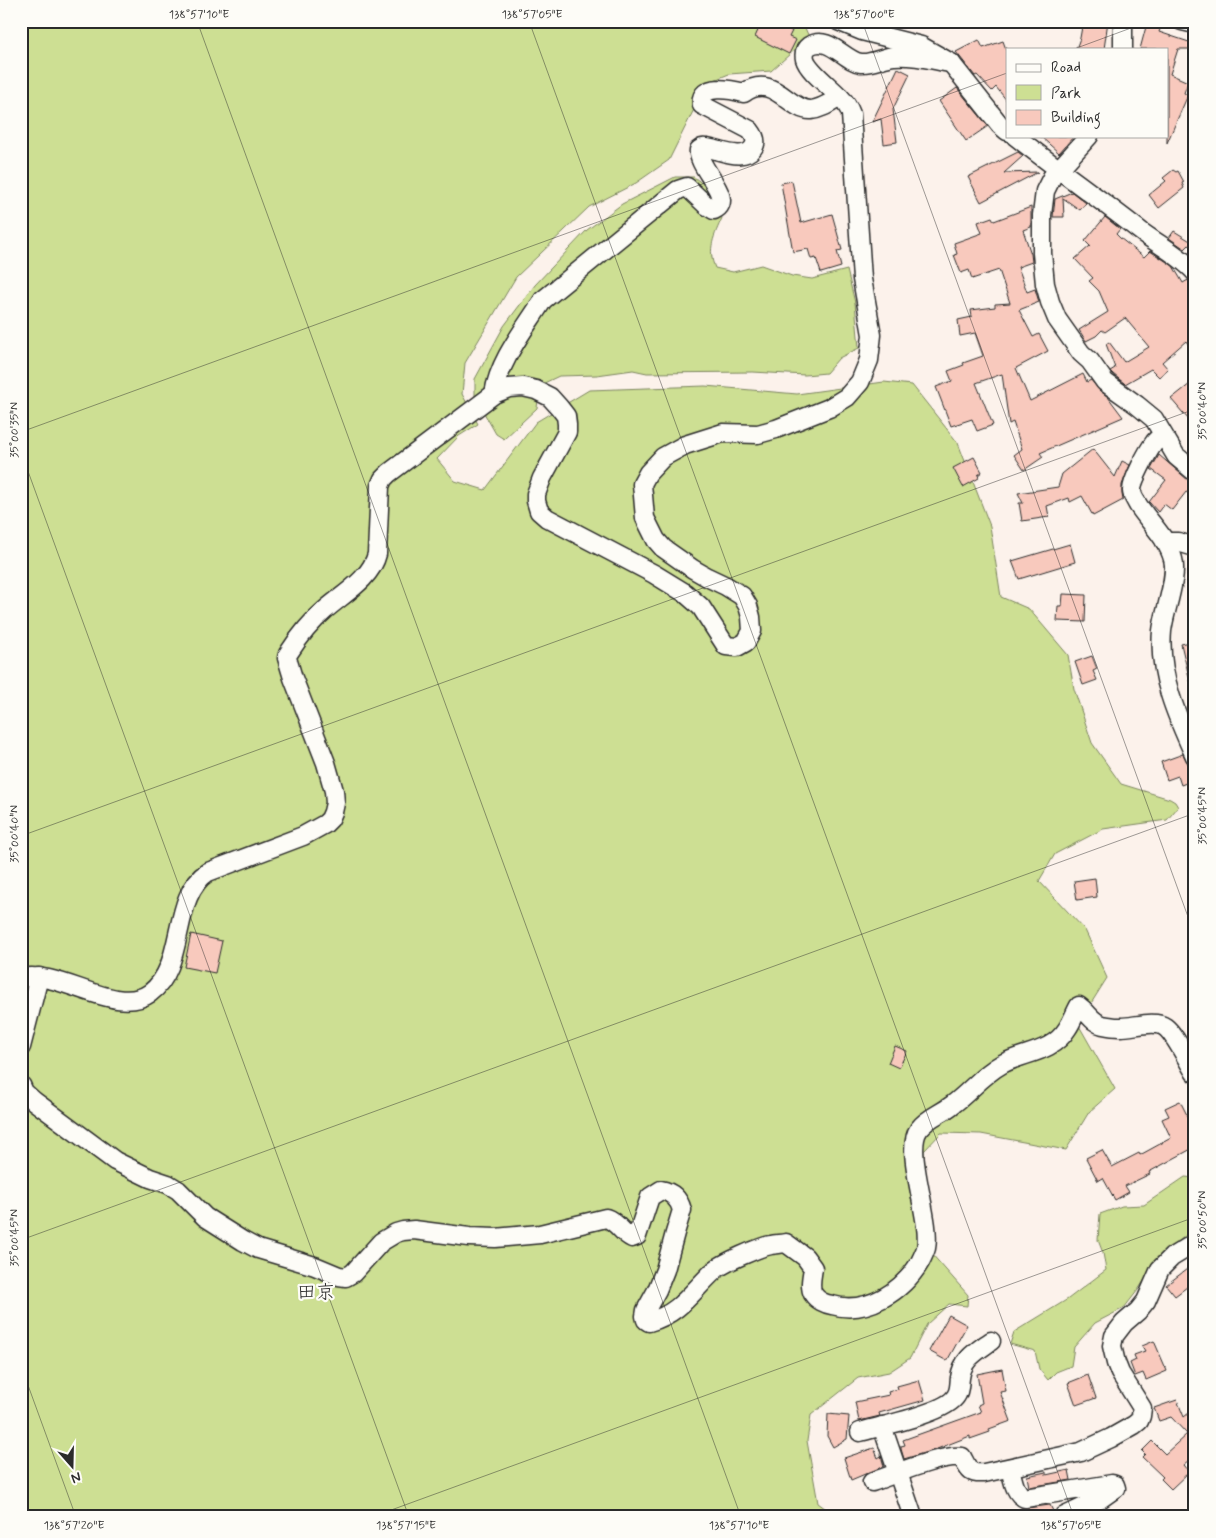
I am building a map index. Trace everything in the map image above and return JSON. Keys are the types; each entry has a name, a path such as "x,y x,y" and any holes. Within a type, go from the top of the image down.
{"street":[{"path":"838,21 862,31 921,46 951,63 1000,125 1006,129"},
{"path":"1123,21 1123,48"},
{"path":"1182,21 1195,24"},
{"path":"21,978 39,977 109,997 132,1000 142,998 161,983 168,971 189,894 201,876 303,836 325,824 330,819 335,803 334,791 326,763 293,678 287,658 288,654 324,611 370,572 375,563 378,554 380,486 383,479 401,463 494,394 516,387 536,390 550,397 566,416 567,432 542,478 536,494 539,511 547,518 654,574 685,593 700,607 726,646 737,647 746,642 752,631 751,617 748,606 742,596 693,569 663,548 656,540 645,518 642,484 648,473 663,457 685,445 723,433 758,434 776,429 829,408 847,397 860,382 868,360 872,335 862,279 851,114 840,97 805,61 804,53 807,48 814,43 825,43 853,61 860,63 869,63 881,58 912,56 951,63"},
{"path":"494,394 496,381 511,351 543,300 678,190 687,187 706,205 714,210 717,209 722,198 701,163 698,154 699,150 705,147 740,154 749,152 754,147 756,141 750,130 702,104 703,96 708,91 732,90 744,94 750,89 762,87 780,92 800,107 809,110 819,108 840,97"},
{"path":"1017,138 1058,171 1186,262 1195,272"},
{"path":"1087,138 1052,178 1045,191 1042,215 1043,271 1050,302 1057,319 1081,353 1090,361 1105,382 1154,419 1176,456 1195,472"},
{"path":"1163,436 1154,443 1147,455 1133,484 1132,491 1146,517 1165,542 1173,560 1174,574 1162,641 1166,679 1183,729 1195,756"},
{"path":"1165,542 1178,542 1195,547"},
{"path":"21,1047 39,977"},
{"path":"21,1085 24,1092 115,1162 178,1190 205,1217 234,1236 258,1249 315,1266 339,1276 346,1277 353,1273 381,1242 403,1231 414,1230 495,1238 540,1234 606,1218 613,1220 626,1235 632,1238 637,1236 650,1197 661,1190 667,1192 675,1197 682,1210 666,1270 644,1316 649,1322 676,1310 716,1269 730,1261 770,1245 786,1243 805,1257 813,1268 811,1284 814,1295 824,1303 841,1308 856,1307 884,1298 902,1286 920,1262 926,1248 926,1232 915,1156 914,1141 918,1131 927,1119 953,1105 984,1075 1003,1063 1056,1042 1067,1029 1079,1006 1085,1010 1092,1020 1103,1025 1119,1028 1144,1024 1164,1025 1195,1073"},
{"path":"872,1482 952,1456 962,1457 970,1472 976,1474 1010,1468 1081,1452 1134,1425 1141,1416 1142,1408 1120,1373 1116,1363 1112,1346 1114,1336 1146,1301 1160,1269 1172,1257 1195,1244"},
{"path":"860,1432 931,1412 948,1405 956,1397 963,1365 972,1354 991,1341"},
{"path":"882,1426 912,1517"},
{"path":"1010,1468 1018,1492 1025,1498 1115,1485 1116,1488 1099,1500 1063,1517"}],"green space":[{"path":"21,21 773,21 805,28 809,37 771,71 729,74 707,83 669,160 636,183 589,207 516,277 465,363 462,394 478,424 459,436 437,459 455,481 485,490 536,422 589,390 705,386 797,394 884,382 912,385 958,443 990,526 1001,597 1029,609 1068,655 1074,689 1092,743 1121,784 1170,799 1178,807 1167,820 1103,829 1055,854 1039,881 1085,930 1107,978 1078,1024 1115,1089 1089,1112 1066,1150 981,1134 941,1133 924,1151 927,1197 923,1244 968,1295 967,1306 949,1304 927,1324 910,1358 889,1372 858,1378 811,1415 807,1441 818,1503 837,1517 21,1517"},
{"path":"675,177 694,177 709,189 722,218 714,237 712,249 715,268 733,272 761,265 792,276 812,279 847,270 855,303 859,348 839,358 826,373 805,375 753,372 647,373 633,370 597,375 559,376 540,385 537,408 504,439 496,434 475,397 475,379 504,326 535,285 587,230 622,204"},
{"path":"1185,1177 1195,1178 1195,1229 1159,1258 1124,1308 1095,1323 1074,1347 1071,1366 1056,1372 1048,1380 1039,1369 1035,1351 1010,1344 1014,1332 1068,1299 1106,1270 1098,1240 1100,1214 1122,1206 1144,1205"}],"building":[{"path":"1083,21 1108,21 1104,48 1076,48"},
{"path":"774,22 792,31 789,37 796,40 789,54 755,37 760,26 765,28 766,25 771,27"},
{"path":"1147,23 1161,27 1159,32 1195,44 1195,49 1178,49 1170,74 1188,82 1184,93 1188,95 1167,143 1168,48 1140,48"},
{"path":"979,40 983,48 1003,41 1006,49 1006,100 996,87 992,91 977,75 975,76 956,52"},
{"path":"898,68 910,74 893,109 897,142 884,144 881,119 872,122"},
{"path":"957,88 988,126 966,141 939,101"},
{"path":"1042,138 1072,138 1059,153"},
{"path":"1018,152 1023,156 1004,173 1038,172 981,202 968,177"},
{"path":"1173,170 1178,171 1184,182 1182,183 1184,188 1159,208 1149,195 1166,181 1163,178"},
{"path":"792,181 801,223 832,214 842,250 837,251 841,267 821,273 816,258 811,259 808,249 793,252 781,183"},
{"path":"1072,192 1086,203 1080,210 1063,198 1064,217 1053,217 1055,199"},
{"path":"1031,207 1031,227 1023,230 1032,262 1018,267 1027,292 1035,289 1039,302 1019,310 1033,337 1039,334 1048,351 1016,368 1030,401 1083,374 1087,382 1091,380 1108,397 1123,417 1040,453 1043,457 1024,470 1014,455 1022,449 1013,422 1009,424 1002,374 976,383 993,425 977,431 972,419 951,426 936,387 952,381 948,371 983,356 975,333 960,336 958,320 972,317 971,310 995,307 995,304 1010,303 999,270 972,279 969,270 961,273 954,255 957,254 954,243 982,233 978,222 992,217 994,221"},
{"path":"1105,217 1120,229 1116,234 1120,238 1144,257 1150,251 1173,266 1183,283 1188,280 1195,291 1195,354 1186,341 1162,362 1168,369 1159,377 1151,369 1125,384 1110,371 1115,368 1106,344 1109,342 1124,362 1149,347 1125,318 1105,332 1102,330 1096,336 1086,341 1079,330 1108,312 1099,291 1089,281 1093,278 1075,259 1090,246 1085,241"},
{"path":"1174,231 1192,242 1185,249 1169,238"},
{"path":"1195,380 1195,427 1171,399"},
{"path":"1093,449 1115,477 1122,461 1130,465 1122,485 1123,500 1093,516 1082,496 1070,502 1069,498 1047,506 1049,517 1022,521 1019,503 1023,503 1018,493 1058,487 1062,474"},
{"path":"1159,455 1188,480 1195,482 1195,496 1186,492 1172,510 1164,504 1158,512 1149,502 1166,480 1151,469"},
{"path":"974,457 982,472 978,475 979,478 963,487 953,468"},
{"path":"1070,544 1075,562 1019,579 1012,561"},
{"path":"1063,594 1086,595 1085,622 1057,621 1058,606 1062,606"},
{"path":"1195,641 1195,681 1190,681 1181,644"},
{"path":"1092,656 1097,669 1093,671 1097,680 1083,685 1075,662"},
{"path":"1183,754 1194,780 1181,785 1178,776 1167,780 1161,762"},
{"path":"1095,878 1097,897 1077,900 1074,881"},
{"path":"191,934 222,941 215,973 184,967"},
{"path":"895,1046 907,1051 899,1068 888,1063"},
{"path":"1180,1101 1195,1131 1195,1147 1149,1172 1150,1174 1125,1186 1129,1192 1115,1200 1103,1178 1098,1181 1086,1158 1102,1150 1112,1167 1139,1153 1140,1155 1171,1138 1162,1119 1169,1116 1165,1108"},
{"path":"1195,1263 1195,1281 1175,1296 1166,1285"},
{"path":"949,1315 967,1325 947,1361 929,1351"},
{"path":"1154,1341 1167,1371 1146,1380 1143,1373 1135,1376 1130,1363 1136,1360 1134,1355 1145,1351 1142,1346"},
{"path":"1002,1369 1006,1391 1000,1392 1011,1421 989,1429 990,1432 970,1439 970,1436 904,1459 901,1449 901,1446 905,1445 903,1440 981,1412 978,1405 982,1403 977,1374"},
{"path":"1088,1375 1096,1398 1076,1405 1068,1383"},
{"path":"919,1380 925,1400 879,1413 880,1416 859,1421 855,1402 889,1395 888,1392 898,1389 897,1386"},
{"path":"1177,1400 1184,1417 1195,1408 1195,1455 1183,1465 1189,1472 1171,1489 1161,1479 1163,1477 1142,1457 1145,1454 1142,1451 1152,1441 1165,1454 1187,1434 1171,1417 1159,1421 1154,1408"},
{"path":"828,1414 849,1416 847,1439 833,1447 827,1436"},
{"path":"874,1448 878,1458 881,1456 884,1466 851,1480 844,1458"},
{"path":"1069,1470 1071,1480 1029,1487 1027,1476 1046,1472 1046,1475"},
{"path":"1050,1505 1053,1511 1037,1517 1002,1517 1022,1508"}],"district":[{"name":"田京","path":"316,1291"}]}
